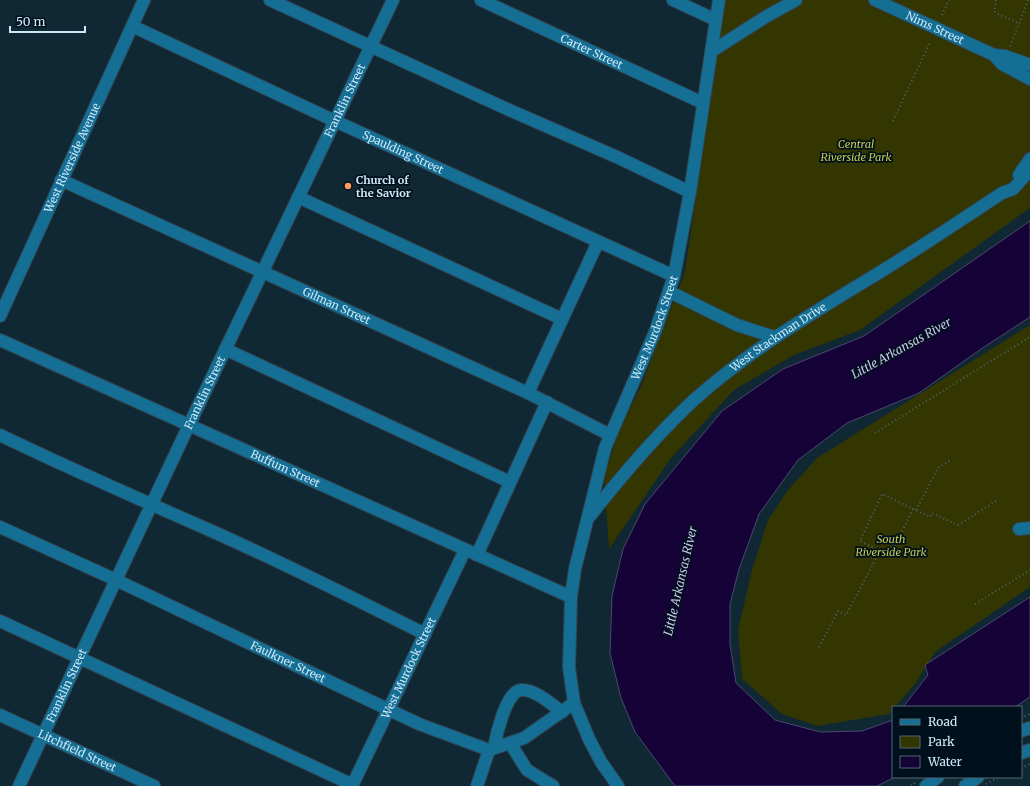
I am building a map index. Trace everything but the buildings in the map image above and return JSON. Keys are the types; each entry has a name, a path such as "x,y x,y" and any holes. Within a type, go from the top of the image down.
{"street":[{"name":"West Riverside Avenue","path":"0,316 144,0"},
{"path":"270,0 494,103 619,158 690,192"},
{"name":"Franklin Street","path":"19,786 225,349 393,0"},
{"name":"Carter Street","path":"481,0 702,103"},
{"path":"674,0 716,20"},
{"name":"West Murdock Street","path":"618,786 589,739 574,703 569,667 571,597 575,569 610,435 645,358 670,292 674,276 690,192 702,103 712,51 718,0"},
{"path":"712,51 767,16 796,0"},
{"name":"Nims Street","path":"875,0 994,55 1005,56 1030,64"},
{"name":"Spaulding Street","path":"132,26 334,121 674,276"},
{"name":"Nims Street","path":"994,55 1002,64 1030,79"},
{"name":"West Stackman Drive","path":"1002,193 1030,159"},
{"name":"West Stackman Drive","path":"587,520 624,473 660,432 696,398 774,337 925,244 1002,193 1013,189 1030,170"},
{"name":"Gilman Street","path":"61,180 528,393 610,435"},
{"path":"298,197 562,319"},
{"path":"528,393 598,242"},
{"path":"670,292 737,325 774,337"},
{"name":"Buffum Street","path":"0,340 571,597"},
{"path":"225,349 510,482"},
{"path":"477,555 547,402"},
{"path":"0,435 151,505 208,529 356,599 425,634"},
{"name":"Faulkner Street","path":"0,527 116,580 419,724 491,749"},
{"name":"West Murdock Street","path":"353,786 465,550"},
{"path":"0,621 353,786"},
{"path":"477,786 505,709 516,692 520,690 528,691 562,712"},
{"path":"491,749 524,738 574,703"},
{"name":"Litchfield Street","path":"0,715 154,786"},
{"path":"510,743 527,770 553,786"},
{"path":"926,786 937,778"},
{"path":"965,786 977,778"}],"path":[{"path":"942,15 949,0"},
{"path":"996,0 994,11 999,15 1013,19 1018,24"},
{"path":"1010,46 1028,0"},
{"path":"893,120 930,42"},
{"path":"875,433 1030,337"},
{"path":"952,459 938,468 914,510 890,556 860,541 882,494 914,510 930,517 932,513 958,525 996,502"},
{"path":"819,647 838,611 846,615 880,551"},
{"path":"976,604 1030,570"},
{"path":"983,786 998,778"}],"green space":[{"name":"Central Riverside Park","path":"725,0 1030,0 1030,208 860,330 794,355 734,390 671,458 609,549 604,478 617,436 641,386 685,272"},
{"name":"South Riverside Park","path":"1030,325 1030,587 935,652 915,684 896,706 892,706 889,714 817,726 782,714 742,679 738,630 752,570 768,520 787,491 817,458"}],"water":[{"name":"Little Arkansas River","path":"1030,221 1030,317 981,349 919,393 847,423 798,460 759,514 739,569 730,604 730,644 736,683 775,720 820,732 862,731 892,720 893,778 877,786 675,786 635,732 621,698 610,653 612,596 623,549 645,504 722,411 783,369 864,336"},
{"path":"1030,597 1030,697 1016,706 904,706 928,675 925,665"}],"place":[{"name":"Church of the Savior","path":"348,186"}]}
